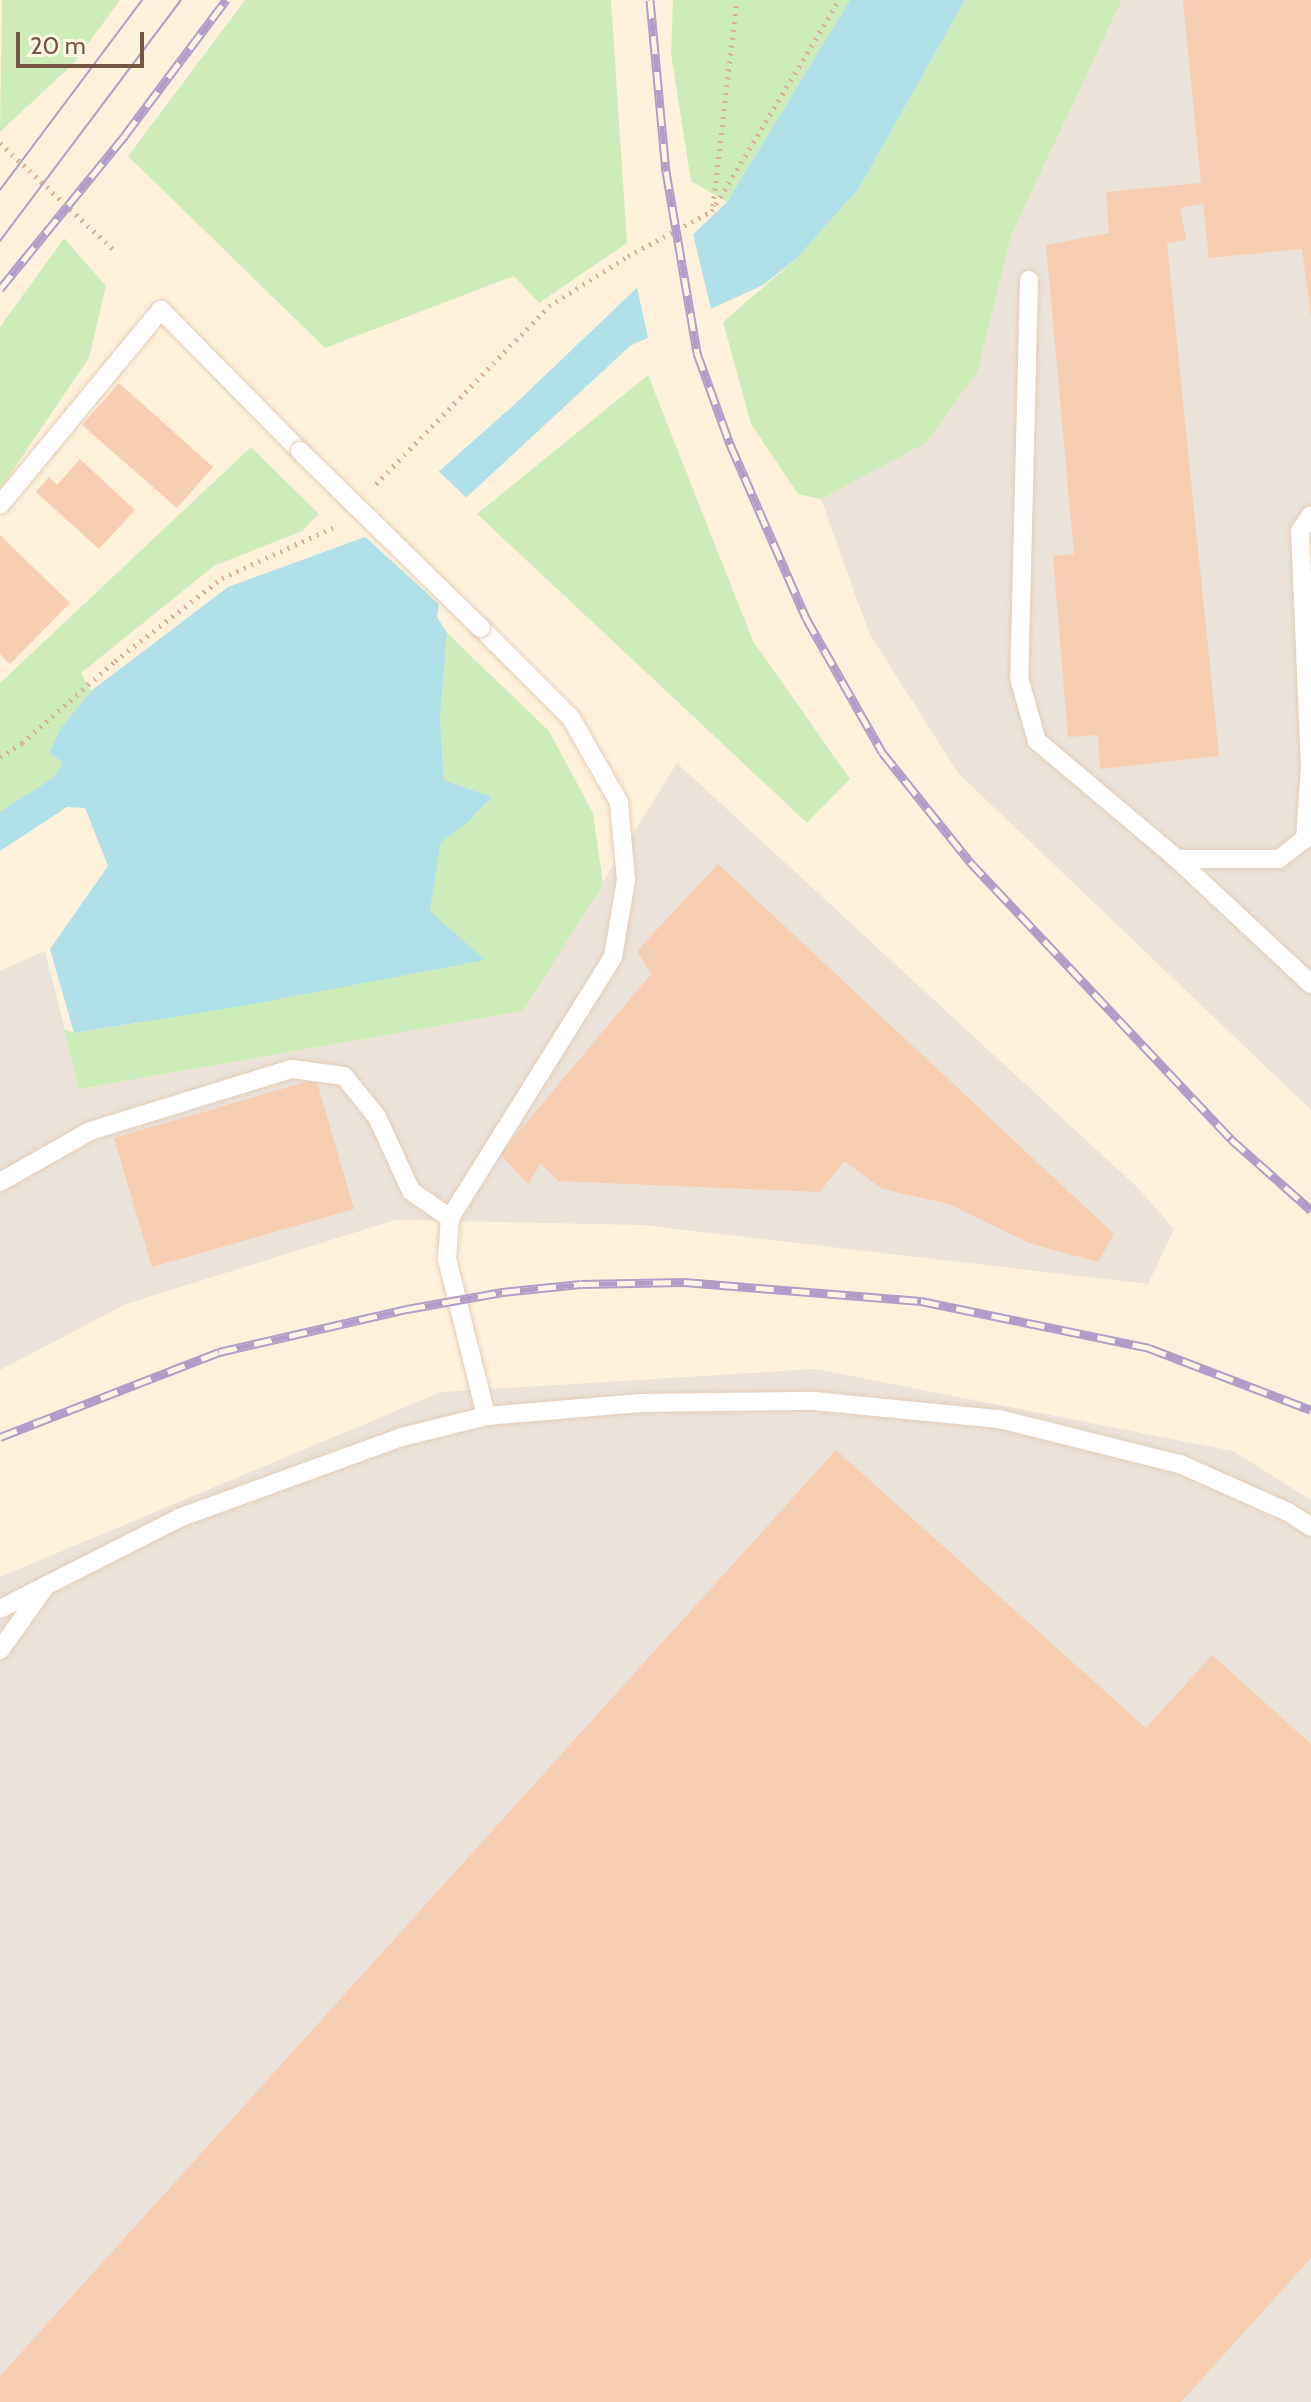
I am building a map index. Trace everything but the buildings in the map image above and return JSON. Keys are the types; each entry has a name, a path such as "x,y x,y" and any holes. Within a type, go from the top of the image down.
{"lane":[{"path":"1029,280 1019,678 1037,741 1177,859 1311,984"},
{"path":"0,505 161,310 571,718 619,802 626,880 613,957 450,1218 447,1259 486,1416"},
{"path":"1177,859 1279,859 1305,839 1310,768 1300,531 1311,515"},
{"path":"0,1182 90,1131 292,1069 344,1076 377,1117 411,1191 450,1218"},
{"path":"0,1609 179,1518 402,1437 486,1416 640,1403 814,1401 999,1419 1180,1464 1288,1512 1311,1527"},
{"path":"0,1650 44,1588"}],"path":[{"path":"712,211 737,0"},
{"path":"368,493 549,306 628,256 712,211 839,0"},
{"path":"0,143 115,251"},
{"path":"0,757 22,743 115,661 222,578 336,526 347,515"}],"shaded area":[{"path":"1122,0 1311,0 1311,1110 958,773 869,633 821,499 926,443 978,371 1011,236"},
{"path":"677,763 1138,1188 1174,1229 1148,1284 642,1225 395,1220 126,1304 0,1370 0,971 45,951 80,1089 523,1011"},
{"path":"816,1369 1233,1451 1311,1500 1311,2402 0,2402 0,1577 441,1392"}],"green space":[{"path":"2,0 120,0 73,64 0,132"},
{"path":"245,0 611,0 627,243 539,303 514,276 325,348 128,156"},
{"path":"673,0 850,0 727,202 691,181 671,54"},
{"path":"965,0 1122,0 1011,236 978,371 926,443 821,499 798,494 751,424 723,322 797,258 859,188"},
{"path":"64,238 106,286 89,358 0,489 0,327"},
{"path":"648,375 753,641 850,779 807,823 477,514"},
{"path":"251,447 319,514 302,531 214,566 81,673 91,691 60,729 49,753 62,762 54,777 0,812 0,683"},
{"path":"447,633 549,731 593,813 603,884 523,1011 79,1089 64,1029 74,1033 132,1024 484,960 430,911 441,842 465,825 492,797 444,780 440,719"}],"water":[{"path":"850,0 965,0 859,188 797,258 763,285 630,346 455,508 437,617 447,633 440,719 444,780 492,797 465,825 441,842 430,911 485,960 248,1005 74,1033 50,949 108,866 85,808 67,807 0,851 0,812 54,777 62,762 49,753 60,729 91,691 228,587 365,537 516,403 727,202"}],"pier":[{"path":"692,230 712,313 649,342 636,283"},
{"path":"436,469 469,500 459,510 443,608 362,534"}],"tram line":[{"path":"0,190 142,0"},
{"path":"0,241 181,0"}],"railway":[{"path":"0,289 125,135 226,0"},
{"path":"650,0 666,171 697,353 730,444 806,618 882,752 970,862 1231,1139 1311,1210"},
{"path":"0,1437 219,1352 407,1309 502,1292 581,1284 684,1282 921,1301 1149,1348 1311,1410"}]}
